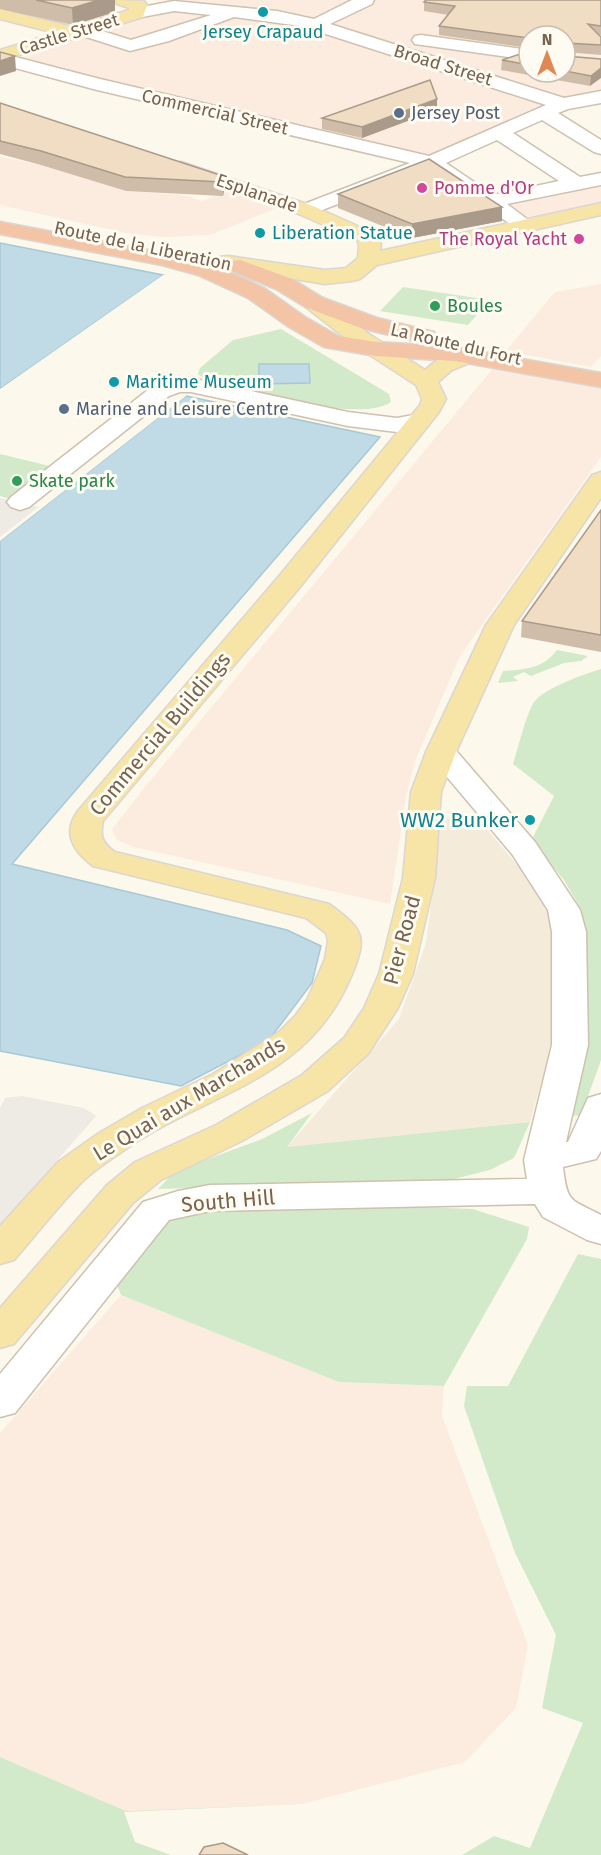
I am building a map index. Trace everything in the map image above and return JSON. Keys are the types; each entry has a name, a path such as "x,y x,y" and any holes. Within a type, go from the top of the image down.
{"highway":[{"name":"Route de la Liberation","path":"4,224 228,262 284,284 315,303"},
{"name":"Route de la Liberation","path":"4,224 206,270 256,293 297,322 332,342"},
{"name":"La Route du Fort","path":"315,303 369,323 601,375"},
{"path":"332,342 376,349 466,356 601,380"}],"main road":[{"path":"123,0 138,5 137,13"},
{"name":"Castle Street","path":"0,57 137,13"},
{"path":"0,14 79,31"},
{"name":"Esplanade","path":"168,163 306,210 364,236 369,252"},
{"path":"347,315 342,297 351,285 352,274 369,252 415,248 601,209"},
{"path":"228,262 325,277 352,274"},
{"path":"315,303 376,349 426,381 444,365 466,356"},
{"path":"332,342 381,372 407,392 420,420"},
{"name":"Commercial Buildings","path":"341,928 316,911 105,859 89,848 84,834 88,819 290,581 431,407 434,399 426,381"},
{"name":"Pier Road","path":"0,1334 120,1194 141,1176 229,1133 315,1083 356,1046 381,1008 396,974 419,878 426,792 441,752 500,625 601,480"},
{"name":"Le Quai aux Marchands","path":"0,1251 71,1172 112,1141 180,1102 226,1082 291,1040 307,1024 323,1002 342,959 345,941 341,928"}],"street":[{"path":"255,0 277,16"},
{"path":"315,23 366,0"},
{"name":"Castle Street","path":"137,13 174,6 277,16 315,23"},
{"path":"79,31 130,46 207,23 234,12"},
{"path":"315,23 485,51 517,54"},
{"name":"Broad Street","path":"315,23 563,104 601,97"},
{"path":"455,69 485,51"},
{"name":"Commercial Street","path":"0,57 88,82 431,162 525,225"},
{"path":"306,210 431,162 563,104"},
{"path":"544,113 601,148"},
{"path":"500,133 577,184"},
{"path":"492,201 601,179"},
{"path":"20,502 161,391 177,385 192,385 348,419 397,425 420,420"},
{"path":"441,752 524,849 564,910 568,932 570,1045 545,1176 556,1208 601,1231"},
{"name":"South Hill","path":"0,1402 156,1211 210,1198 545,1176 583,1150 601,1106"}],"shaded area":[{"path":"158,0 601,0 601,94 548,102 427,157 33,66 17,59 175,2"},
{"path":"0,157 42,165 126,191 183,195 202,201 228,191 277,208 210,235 164,237 126,233 0,205"},
{"path":"601,183 601,205 530,220 503,202"},
{"path":"601,284 601,356 591,367 506,351 555,292"},
{"path":"495,366 601,385 601,457 460,656 415,761 406,797 390,904 134,847 117,840 112,829 141,792"},
{"path":"0,498 43,508 0,541"},
{"path":"476,816 542,895 552,917 554,1037 530,1122 287,1147 399,1019 426,943 442,817"},
{"path":"22,1096 84,1108 96,1116 0,1225 0,1108 5,1098"},
{"path":"121,1295 339,1382 444,1386 442,1416 528,1645 516,1708 465,1762 302,1804 126,1811 0,1757 0,1433"}],"green space":[{"name":"Boules","path":"403,287 490,300 468,325 380,311"},
{"path":"281,329 389,394 391,402 376,408 355,409 302,403 208,382 198,374 200,368 233,340"},
{"name":"Skate park","path":"0,454 54,467 11,499 0,496"},
{"path":"557,650 588,656 581,661 564,663 531,676 524,672 513,677 518,681 498,683 503,671 540,664"},
{"path":"601,669 601,1060 581,1116 569,1115 588,1019 582,911 564,880 531,841 554,796 513,764 534,702 555,687"},
{"path":"312,1113 287,1147 530,1122 514,1158 490,1170 446,1181 158,1189 175,1171 262,1139"},
{"path":"218,1207 473,1209 529,1227 527,1239 444,1386 339,1382 121,1295 115,1280 164,1221"},
{"path":"578,1254 601,1259 601,1855 462,1855 494,1836 530,1848 583,1723 542,1708 556,1635 515,1553 464,1406 467,1386 508,1386"},
{"path":"0,1757 126,1811 302,1804 124,1812 135,1842 171,1855 0,1855"}],"water":[{"path":"0,243 163,275 0,389"},
{"path":"259,364 309,364 310,383 259,384"},
{"path":"186,396 380,437 12,864 287,930 321,946 312,983 269,1040 181,1086 0,1051 0,541"}],"pier":[{"path":"166,275 0,392 0,389"},
{"path":"184,393 186,396 0,541 0,537"}],"building":[{"path":"36,0 99,0 72,8"},
{"path":"426,0 601,0 601,26 588,24 601,37 601,45 577,44 577,24 517,24 517,36 439,26 455,6 424,2"},
{"path":"0,52 15,56 0,61"},
{"path":"517,55 517,63 502,60"},
{"path":"577,57 601,59 601,68 591,76 577,73"},
{"path":"430,80 437,99 362,127 322,118"},
{"path":"0,103 223,176 222,182 125,177 0,141"},
{"name":"Pomme d'Or","path":"429,159 502,207 412,224 338,194"},
{"path":"601,510 601,635 522,621"},
{"path":"223,1843 248,1855 199,1855 204,1847"}],"place":[{"name":"Jersey Crapaud","path":"263,12"},
{"name":"Jersey Post","path":"399,113"},
{"name":"Pomme d'Or","path":"422,188"},
{"name":"Liberation Statue","path":"260,233"},
{"name":"The Royal Yacht","path":"579,239"},
{"name":"Boules","path":"435,306"},
{"name":"Maritime Museum","path":"114,382"},
{"name":"Marine and Leisure Centre","path":"64,409"},
{"name":"Skate park","path":"17,481"},
{"name":"WW2 Bunker","path":"530,820"}]}
